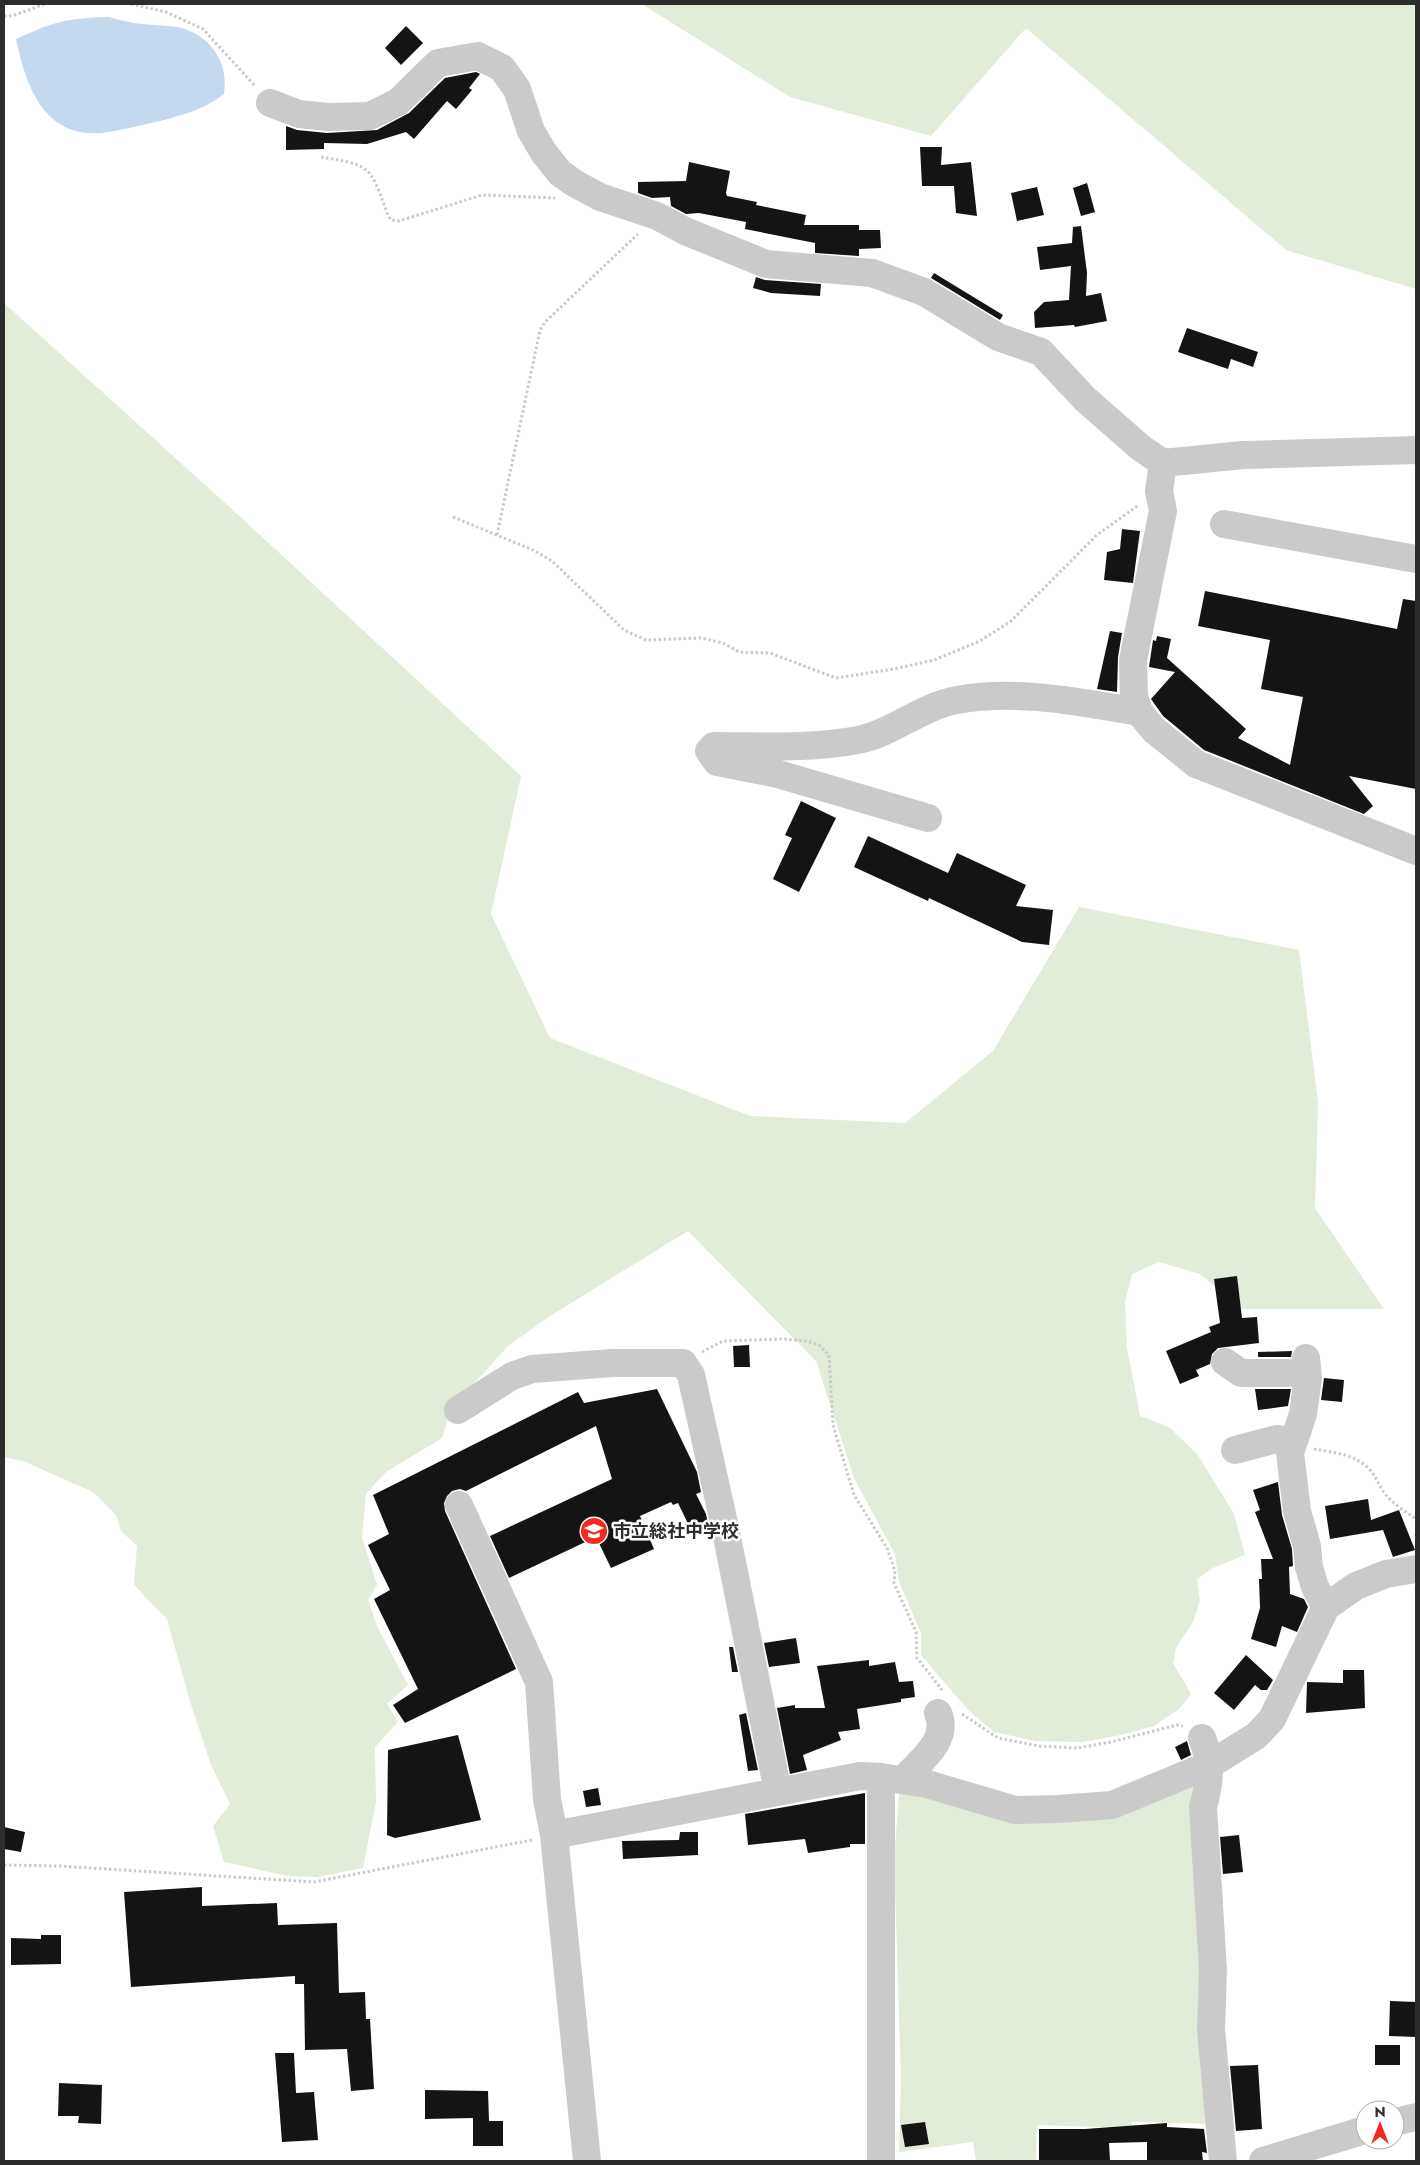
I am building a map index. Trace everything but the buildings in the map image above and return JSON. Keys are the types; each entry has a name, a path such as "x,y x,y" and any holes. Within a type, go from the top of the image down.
{"street":[{"path":"270,103 299,114 328,117 370,116 398,102 438,63 478,56 502,68 516,88 531,131 544,153 560,173 600,197 657,216 685,231 766,264 872,273 924,292 998,337 1041,352 1085,399 1141,448 1163,463 1242,455 1416,450"},
{"path":"1163,463 1159,491 1163,511 1133,660 1134,696 1139,712 1154,730 1196,764 1416,851"},
{"path":"1224,524 1416,560"},
{"path":"928,818 778,774 717,762 709,750 714,746 802,745 859,740 956,700 999,696 1067,700 1139,712"},
{"path":"1225,1362 1241,1373 1307,1365 1304,1414 1290,1453 1297,1511 1307,1546 1315,1587 1326,1607"},
{"path":"458,1410 512,1376 532,1369 613,1363 683,1363 686,1366 691,1375 726,1532 778,1792"},
{"path":"1235,1450 1277,1439 1294,1441"},
{"path":"458,1505 539,1682 547,1798 554,1835 587,2161"},
{"path":"554,1835 860,1776 927,1784 1015,1810 1112,1805 1209,1765 1256,1736 1272,1719 1326,1607 1356,1586 1386,1574 1416,1569"},
{"path":"892,1779 932,1749 942,1734 941,1720 946,1704"},
{"path":"1202,1738 1208,1753 1210,1782 1203,1807 1213,1970 1212,2048 1223,2161"},
{"path":"881,2161 892,1779"},
{"path":"1263,2161 1355,2133"}],"path":[{"path":"4,16 12,16 45,4"},
{"path":"131,4 166,12 203,29 270,103"},
{"path":"321,157 357,163 368,169 387,213 392,220 400,221 482,195 564,199"},
{"path":"497,535 540,330 545,322 657,216"},
{"path":"453,517 533,550 552,561 624,630 646,640 701,638 723,643 740,652 770,654 836,678 894,669 934,660 980,642 1011,621 1098,534 1159,491"},
{"path":"686,1366 705,1349 723,1341 745,1339 807,1341 819,1345 829,1355 833,1426 854,1495 887,1548 894,1571 894,1583 916,1632 917,1658 946,1704 998,1738 1039,1746 1076,1748 1111,1742 1177,1725 1190,1727 1202,1738"},
{"path":"1294,1441 1308,1448 1353,1458 1365,1465 1377,1478 1383,1491 1395,1504 1416,1519"},
{"path":"4,1865 58,1866 314,1882 554,1835"}],"green space":[{"path":"642,4 1416,4 1416,289 1286,250 1026,28 931,136 790,97"},
{"path":"4,303 235,512 521,776 491,914 550,1038 750,1116 905,1123 993,1051 1079,907 1299,950 1318,1103 1315,1208 1384,1309 1243,1309 1200,1274 1159,1262 1132,1274 1125,1302 1127,1348 1140,1416 1169,1427 1198,1455 1234,1514 1245,1555 1213,1568 1197,1579 1200,1601 1193,1622 1176,1648 1173,1663 1191,1694 1179,1709 1154,1726 1121,1735 1082,1742 1035,1741 994,1732 969,1711 921,1655 921,1633 899,1582 895,1554 854,1478 816,1361 688,1231 550,1316 508,1346 451,1409 442,1438 386,1472 366,1494 362,1537 377,1585 368,1600 378,1628 408,1685 387,1704 398,1722 375,1747 376,1802 363,1868 318,1877 287,1876 224,1862 213,1826 230,1804 211,1765 189,1698 167,1619 134,1585 137,1546 121,1531 116,1515 93,1492 23,1461 4,1457"},
{"path":"1197,1776 1215,2124 1132,2122 1131,2128 1037,2125 1036,2161 976,2161 973,2142 899,2152 901,2076 894,1860 899,1795 906,1789 1010,1817"}],"water":[{"path":"108,17 148,25 173,26 193,32 210,45 221,62 224,72 224,94 207,105 187,113 157,122 102,133 82,132 65,127 51,118 32,90 25,74 16,39 61,22 82,18"}],"place":[{"name":"市立総社中学校","path":"594,1531"}]}
